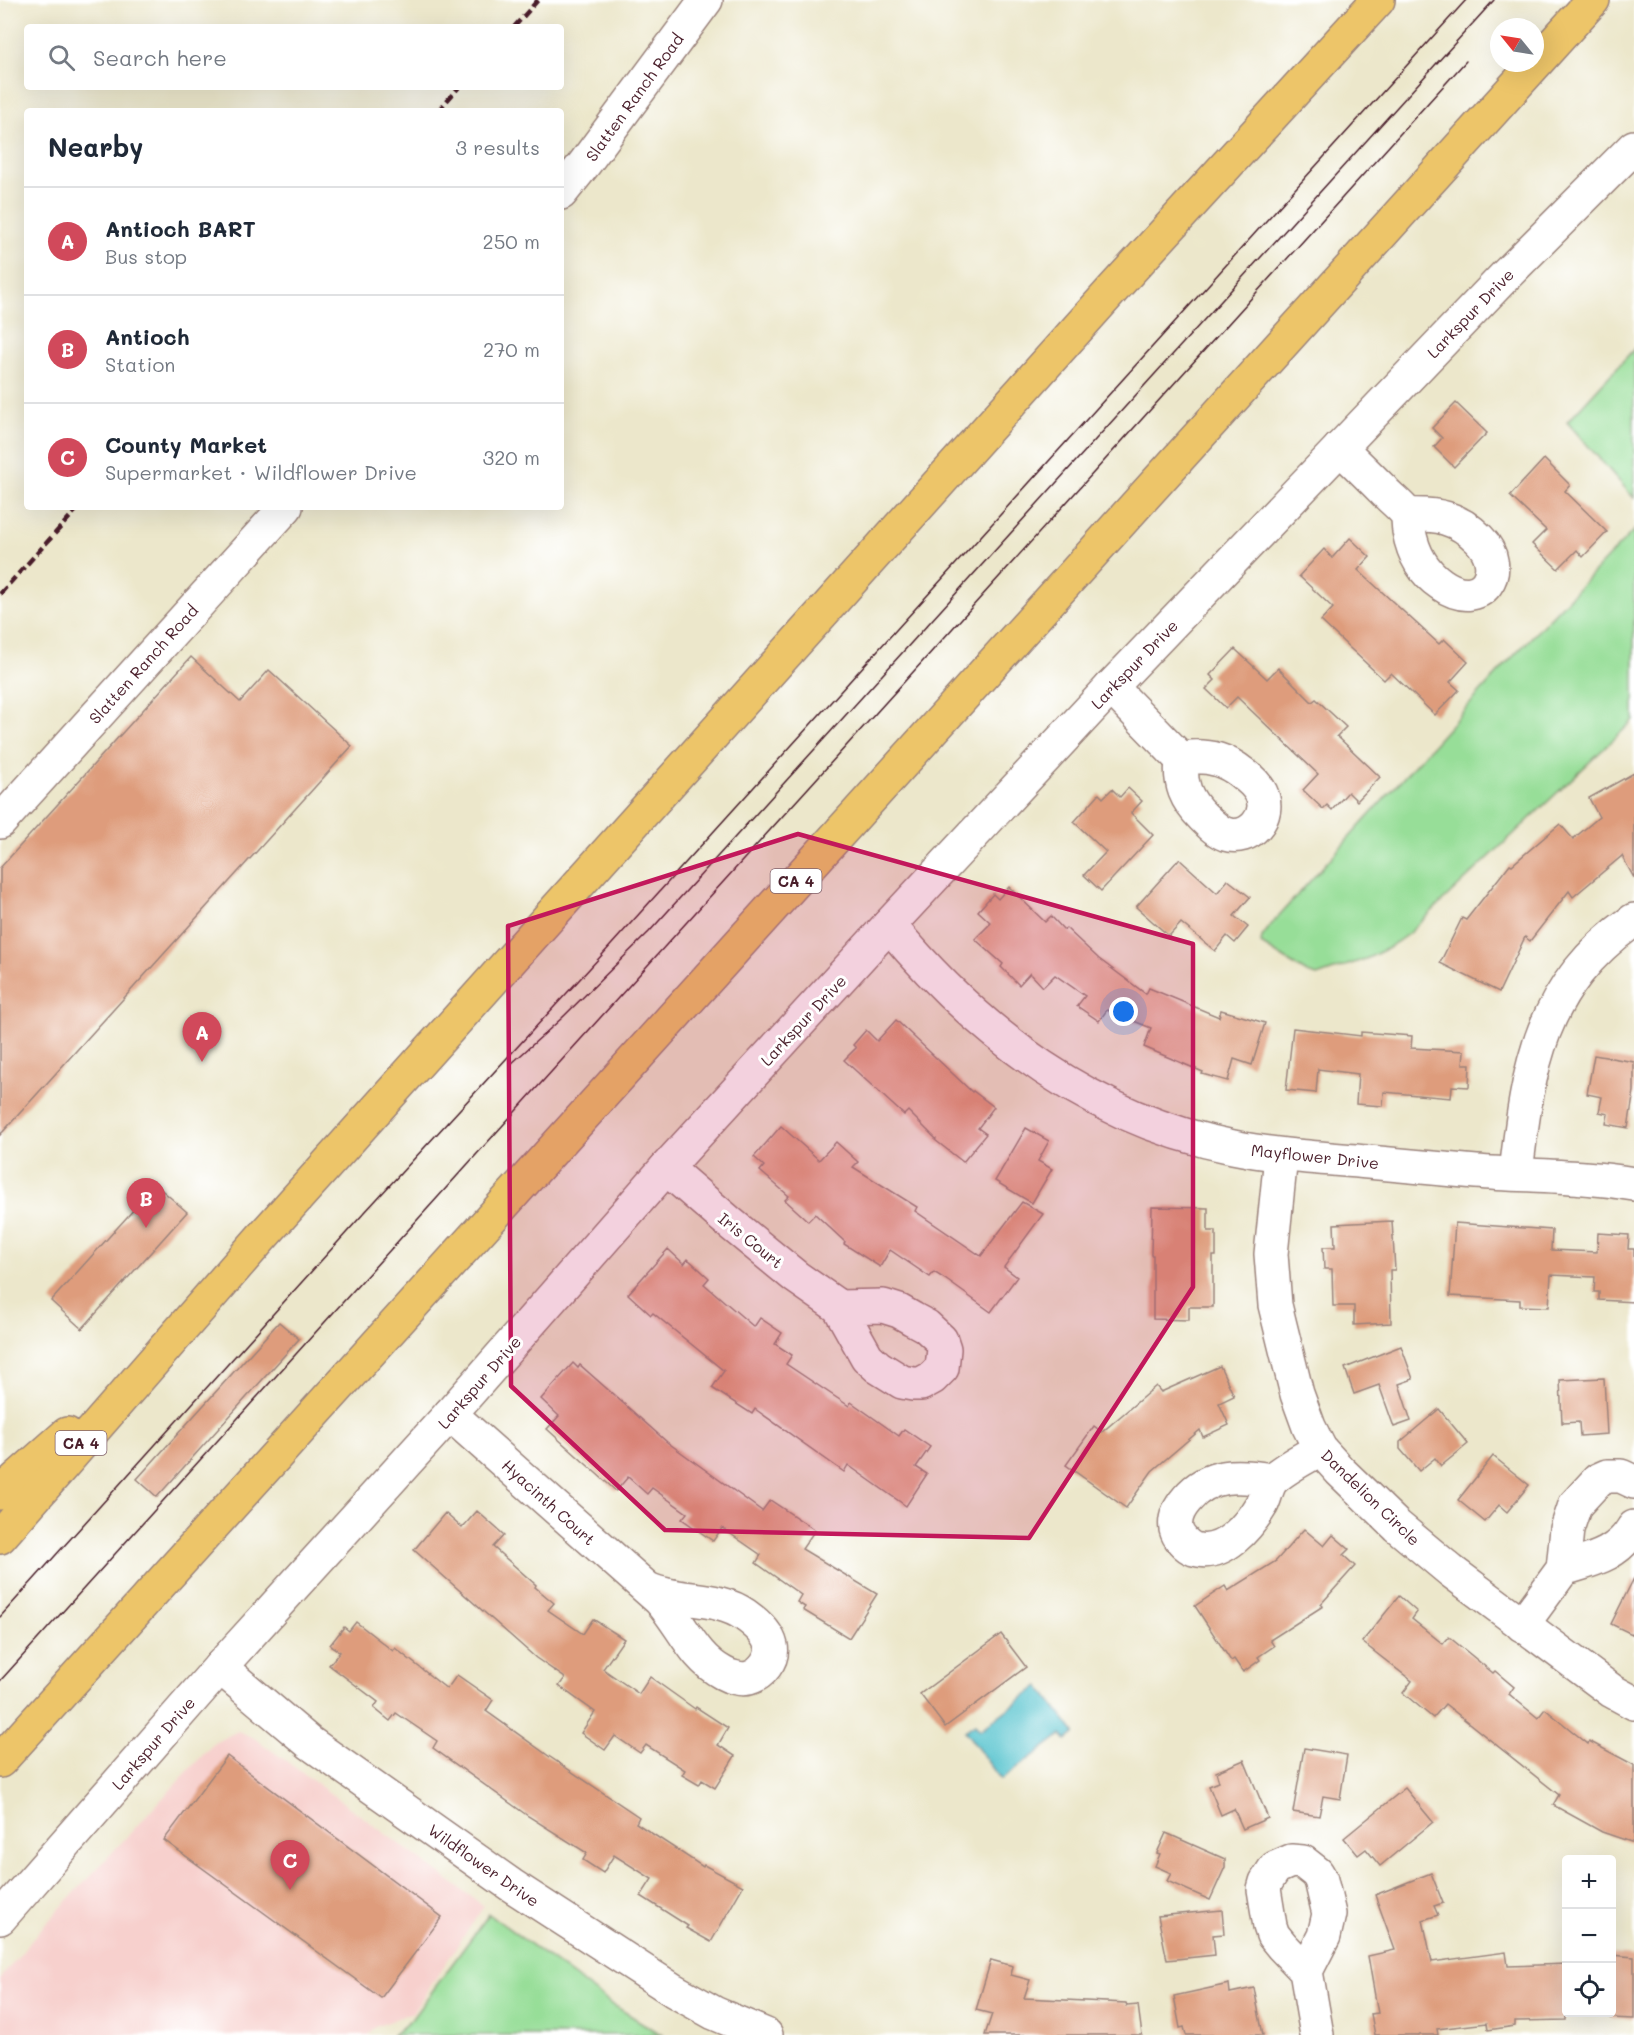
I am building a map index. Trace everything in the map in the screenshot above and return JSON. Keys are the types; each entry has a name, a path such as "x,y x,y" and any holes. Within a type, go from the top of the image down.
{"highway":[{"name":"CA 4","path":"0,1537 261,1238 1058,350 1378,0"},
{"name":"CA 4","path":"0,1761 1593,0"},
{"path":"0,1493 163,1350"}],"street":[{"name":"Slatten Ranch Road","path":"564,189 706,0"},
{"name":"Larkspur Drive","path":"0,1918 220,1667 450,1414 666,1168 889,926 1111,687 1505,276 1634,147"},
{"path":"1340,448 1408,515"},
{"name":"Slatten Ranch Road","path":"0,822 283,510"},
{"path":"1111,687 1182,760"},
{"path":"1516,1173 1522,1123 1535,1054 1555,1006 1571,979 1592,954 1634,920"},
{"name":"Mayflower Drive","path":"889,926 972,1014 1032,1061 1070,1085 1118,1110 1182,1135 1281,1156 1592,1177 1634,1184"},
{"name":"Dandelion Circle","path":"1281,1156 1271,1254 1275,1305 1297,1394 1320,1449 1396,1526 1451,1572 1612,1690 1634,1703"},
{"name":"Iris Court","path":"666,1168 788,1270 838,1307"},
{"name":"Hyacinth Court","path":"450,1414 648,1589"},
{"path":"1272,1480 1320,1449"},
{"path":"1522,1625 1563,1569 1567,1529 1575,1505 1598,1480 1607,1476 1621,1476 1634,1482"},
{"path":"1563,1569 1609,1554 1622,1544 1634,1527"},
{"name":"Wildflower Drive","path":"220,1667 310,1743 511,1885 617,1956 673,1990 714,2013 766,2035"},
{"path":"1306,1971 1317,2035"}],"highlighted area":[{"path":"798,834 1193,944 1193,1287 1029,1538 665,1530 511,1386 508,926"}],"shaded area":[{"path":"238,1731 256,1739 484,1906 413,2012 375,2027 368,2035 0,2035 0,1979 41,1929 214,1743"}],"green space":[{"path":"1634,349 1634,498 1567,422"},
{"path":"1634,530 1634,720 1408,934 1388,948 1368,958 1317,976 1307,973 1261,944 1262,937 1274,921 1505,665"},
{"path":"489,1914 610,2003 662,2035 393,2035 411,2020"}],"water":[{"path":"1039,1686 1075,1733 1066,1740 1061,1735 1001,1780 965,1731 975,1724 980,1730"}],"building":[{"path":"1456,403 1487,433 1454,467 1434,447 1442,438 1432,428"},
{"path":"1544,459 1570,485 1565,491 1607,532 1583,557 1577,550 1558,569 1532,544 1546,530 1510,496"},
{"path":"1350,538 1370,557 1358,570 1439,644 1444,639 1468,662 1450,682 1459,690 1435,715 1391,673 1384,680 1321,621 1333,608 1299,576 1324,549 1332,558"},
{"path":"1235,649 1267,679 1278,668 1312,702 1316,699 1346,727 1337,736 1380,777 1357,801 1348,792 1332,810 1327,805 1323,809 1303,790 1318,774 1237,697 1226,708 1206,689 1215,680 1210,675"},
{"path":"191,657 240,702 269,670 352,746 0,1135 0,868"},
{"path":"1634,773 1634,878 1622,856 1573,897 1569,891 1530,941 1525,937 1499,992 1440,963 1462,918 1466,920 1510,864 1512,865 1560,824 1573,839 1599,817 1589,798"},
{"path":"1128,788 1142,801 1131,813 1153,835 1101,891 1084,875 1106,852 1074,822 1099,794 1103,798 1112,789 1120,797"},
{"path":"1179,859 1217,893 1228,880 1250,897 1234,916 1248,927 1235,943 1227,936 1215,951 1181,923 1169,936 1136,907"},
{"path":"1009,887 1045,922 1051,916 1099,959 1146,994 1149,988 1219,1017 1221,1010 1265,1023 1252,1065 1234,1059 1228,1081 1202,1074 1203,1072 1144,1047 1151,1028 1107,1010 1099,1021 1077,1006 1085,996 1055,975 1043,987 1030,973 1019,985 1001,967 1003,964 975,939 991,923 978,911 993,894 998,899"},
{"path":"896,1020 972,1092 994,1107 978,1128 986,1134 963,1162 935,1140 908,1111 904,1115 844,1060 856,1048 853,1045 866,1030 877,1041"},
{"path":"1293,1028 1361,1036 1361,1032 1412,1036 1411,1048 1464,1051 1463,1064 1470,1064 1469,1087 1452,1086 1451,1098 1384,1092 1383,1106 1356,1104 1358,1074 1318,1069 1316,1093 1286,1090"},
{"path":"1594,1055 1634,1062 1634,1091 1628,1128 1606,1124 1608,1114 1599,1112 1602,1097 1587,1094"},
{"path":"781,1126 819,1160 836,1142 858,1162 853,1167 917,1207 915,1211 981,1256 1022,1202 1043,1214 1004,1267 1017,1277 991,1312 934,1272 930,1277 890,1250 880,1267 844,1244 845,1242 815,1214 808,1221 785,1200 789,1196 760,1171 764,1166 754,1157"},
{"path":"1026,1128 1049,1141 1038,1161 1052,1169 1032,1203 995,1181"},
{"path":"156,1185 187,1212 82,1329 51,1301"},
{"path":"1152,1207 1208,1208 1208,1231 1216,1231 1216,1256 1213,1256 1213,1307 1189,1307 1189,1320 1153,1319"},
{"path":"1392,1221 1395,1270 1390,1270 1391,1323 1354,1325 1354,1306 1333,1306 1332,1269 1324,1269 1323,1247 1335,1247 1334,1224"},
{"path":"1455,1223 1552,1230 1551,1250 1597,1252 1598,1233 1629,1235 1628,1249 1634,1249 1634,1302 1599,1300 1599,1292 1594,1292 1595,1277 1551,1275 1549,1307 1520,1306 1520,1300 1450,1296"},
{"path":"668,1249 684,1264 688,1259 709,1278 704,1284 754,1327 760,1318 782,1333 775,1344 792,1355 786,1364 849,1406 851,1402 899,1436 904,1429 930,1447 916,1467 927,1474 906,1506 848,1465 844,1472 755,1409 752,1414 712,1388 724,1371 653,1313 651,1315 628,1294"},
{"path":"279,1322 299,1339 157,1497 137,1479"},
{"path":"1401,1346 1413,1379 1399,1384 1411,1421 1394,1427 1379,1385 1354,1394 1345,1368"},
{"path":"573,1363 578,1368 580,1365 667,1442 762,1511 770,1500 815,1530 802,1549 877,1594 849,1638 803,1610 805,1607 797,1602 801,1595 756,1563 761,1555 722,1528 713,1541 682,1519 687,1513 652,1488 647,1494 628,1477 616,1491 547,1429 559,1416 541,1399"},
{"path":"1220,1366 1234,1396 1219,1403 1229,1425 1203,1437 1200,1430 1152,1471 1126,1508 1066,1465 1094,1426 1102,1432 1156,1386 1161,1392"},
{"path":"1604,1378 1607,1434 1580,1436 1579,1422 1562,1423 1560,1380"},
{"path":"1439,1409 1468,1444 1441,1466 1435,1458 1419,1471 1400,1449 1400,1442"},
{"path":"1493,1456 1529,1485 1507,1512 1499,1505 1485,1522 1458,1500"},
{"path":"477,1511 504,1535 493,1547 554,1603 548,1610 583,1634 593,1619 624,1639 603,1669 639,1694 650,1677 695,1709 696,1707 728,1728 718,1745 735,1756 715,1788 702,1780 699,1785 682,1775 685,1770 646,1745 640,1753 615,1736 605,1750 581,1733 595,1712 559,1686 565,1678 536,1658 414,1550 445,1513 462,1528"},
{"path":"1304,1529 1324,1546 1333,1535 1349,1549 1343,1555 1355,1566 1321,1604 1323,1606 1270,1640 1274,1646 1258,1657 1260,1660 1243,1672 1234,1659 1231,1661 1195,1606 1225,1586 1228,1591 1276,1561"},
{"path":"1634,1578 1634,1635 1611,1624"},
{"path":"1399,1596 1417,1612 1412,1619 1443,1644 1449,1637 1493,1673 1495,1671 1514,1687 1509,1694 1538,1718 1545,1709 1588,1744 1589,1741 1634,1765 1634,1843 1602,1832 1553,1805 1559,1795 1445,1704 1433,1718 1403,1693 1412,1681 1362,1642"},
{"path":"356,1622 393,1651 395,1648 447,1689 457,1675 493,1700 486,1711 639,1817 636,1823 703,1867 704,1865 743,1886 711,1942 686,1928 688,1926 641,1896 652,1879 614,1855 603,1873 583,1860 587,1853 528,1816 433,1748 437,1741 396,1713 390,1721 374,1708 378,1702 329,1665 340,1652 330,1645 344,1627 349,1631"},
{"path":"1001,1634 1026,1667 945,1727 920,1694"},
{"path":"1304,1748 1347,1755 1340,1799 1323,1796 1319,1816 1293,1812"},
{"path":"227,1756 442,1917 381,1998 164,1840"},
{"path":"1244,1760 1268,1818 1243,1829 1234,1809 1221,1815 1209,1786 1219,1782 1216,1772"},
{"path":"1405,1788 1433,1822 1380,1866 1366,1849 1358,1855 1344,1838"},
{"path":"1166,1833 1225,1859 1225,1867 1210,1900 1167,1881 1171,1873 1155,1866 1160,1854 1157,1853"},
{"path":"1431,1873 1443,1903 1434,1906 1438,1915 1423,1920 1432,1962 1506,1952 1508,1966 1562,1964 1562,2017 1566,2017 1566,2020 1515,2021 1515,2026 1488,2030 1487,2023 1437,2029 1438,2035 1375,2035 1371,2014 1378,2013 1368,1956 1395,1950 1375,1895"},
{"path":"1222,1910 1224,1934 1213,1935 1215,1955 1167,1960 1158,1916"},
{"path":"1616,1955 1634,1957 1634,2019 1611,2018 1616,2017"},
{"path":"991,1960 1013,1966 1011,1975 1030,1980 1024,1998 1138,2005 1142,2035 985,2035 992,2014 976,2010"},
{"path":"1229,1984 1230,1993 1254,1988 1263,2035 1186,2035 1184,2027 1180,2028 1174,1996"}],"tram line":[{"path":"0,1617 1466,0"},
{"path":"511,1064 562,1018 649,932 1494,0"},
{"path":"0,1681 1466,61"}],"railway":[{"path":"517,24 538,0"},
{"path":"441,108 456,90"},
{"path":"0,594 76,510"}],"place":[{"name":"Antioch BART","path":"202,1062"},
{"name":"Antioch","path":"146,1228"},
{"name":"County Market","path":"290,1890"}]}
